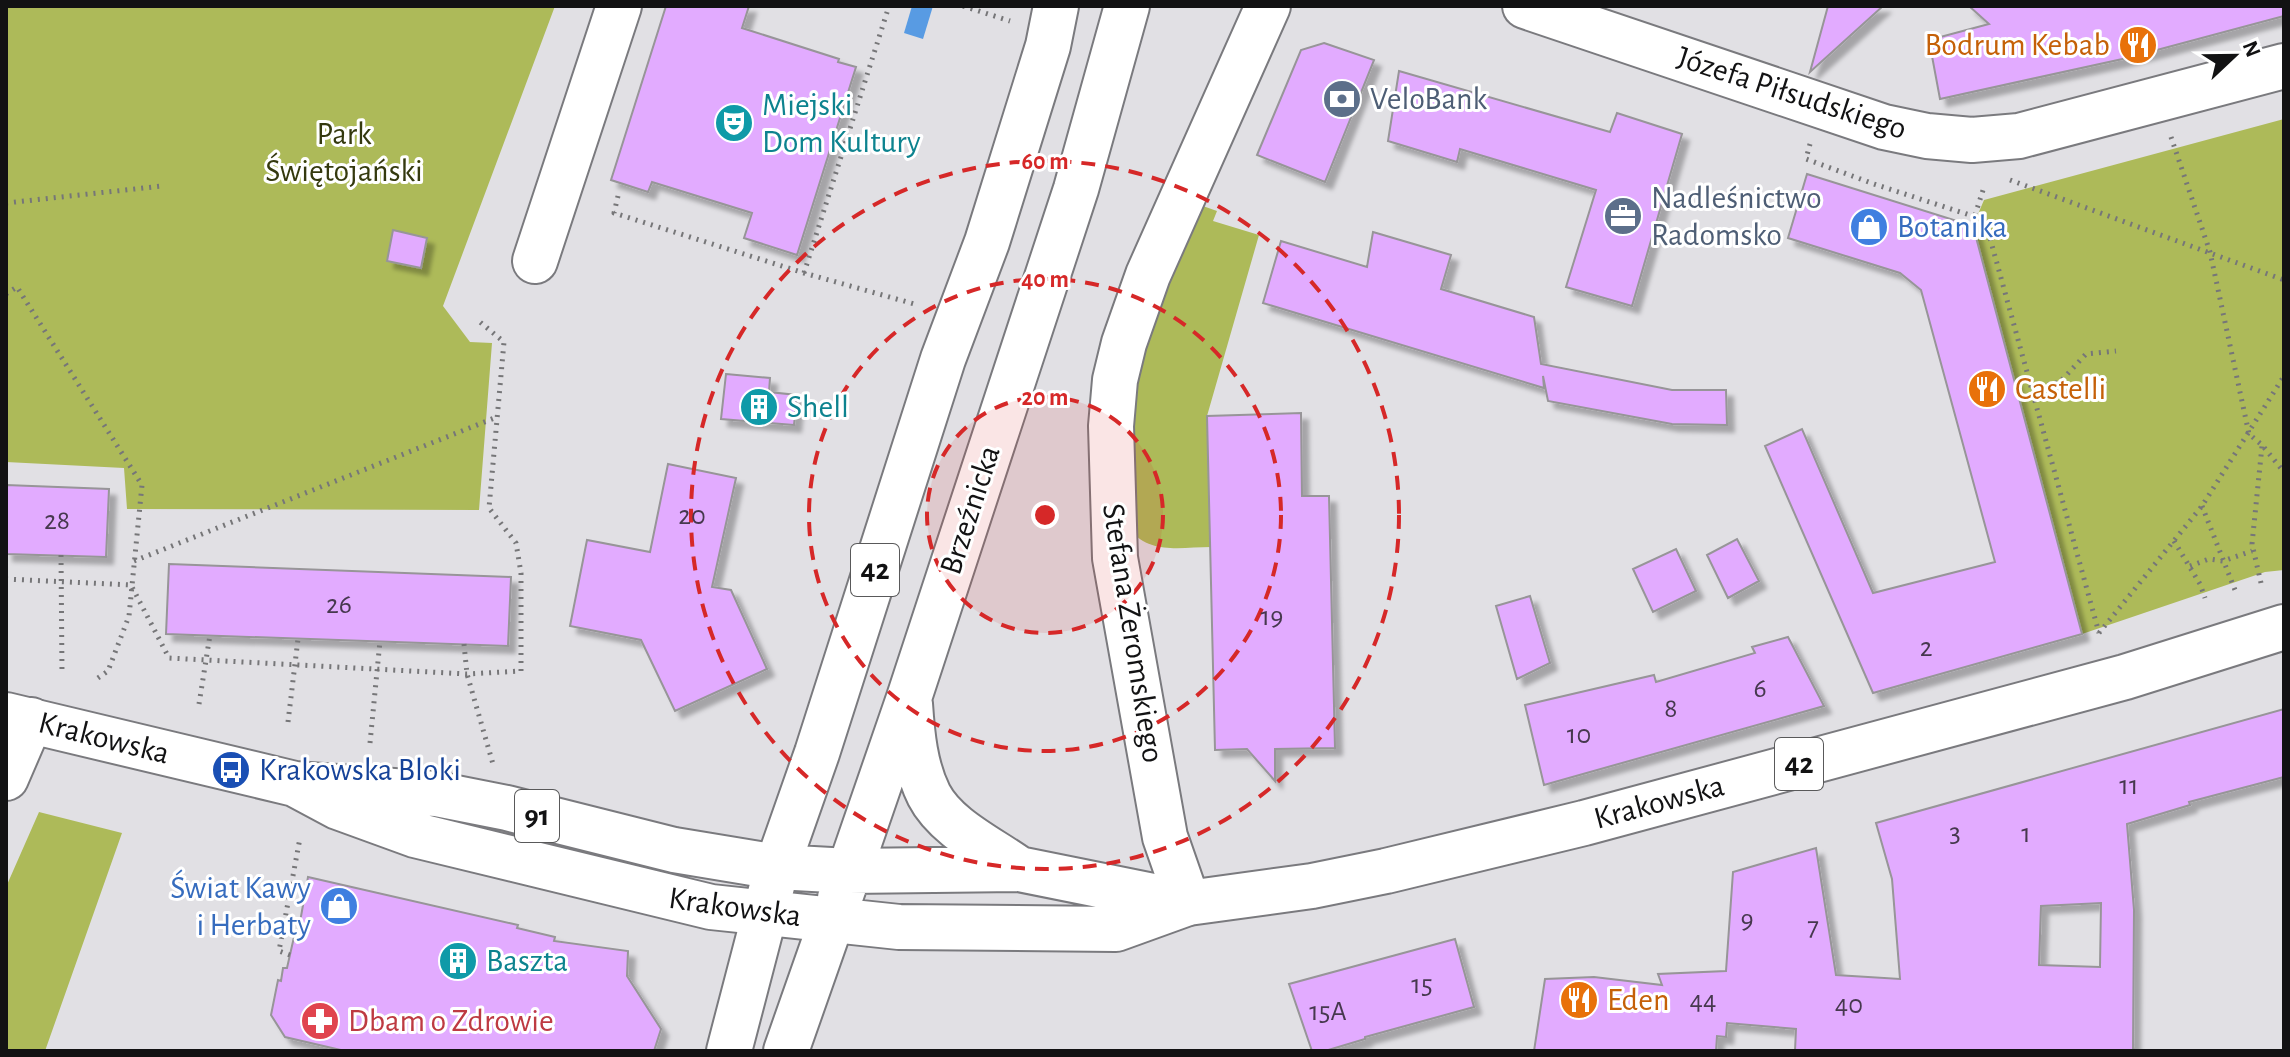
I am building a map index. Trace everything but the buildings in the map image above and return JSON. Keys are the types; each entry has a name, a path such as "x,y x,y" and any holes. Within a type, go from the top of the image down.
{"main road":[{"path":"535,261 619,6"},
{"name":"Brzeźnicka","path":"786,1051 909,698 1076,189 1127,6"},
{"name":"Stefana Żeromskiego","path":"1188,903 1165,837 1115,558 1110,478 1115,380 1124,343 1148,275 1268,6"},
{"name":"Józefa Piłsudskiego","path":"1525,6 1884,127 1927,136 1972,140 2019,136 2065,126 2284,66"},
{"name":"42","path":"764,913 943,359 987,242 1048,46 1039,16"},
{"name":"Krakowska","path":"295,784 338,807 415,835 711,907 899,927 1116,929 1188,903 1312,886 1584,823 2276,636"},
{"path":"909,698 914,749 929,795 956,826 1019,869"},
{"path":"6,778 19,717"},
{"name":"Krakowska","path":"19,717 295,784 436,794 507,808 674,850 777,867 849,871 1019,869 1188,903"},
{"path":"729,1051 764,913"}],"path":[{"path":"804,273 889,6"},
{"path":"963,6 1039,16"},
{"path":"2171,136 2210,252 2249,434 2284,472"},
{"path":"1811,143 1806,159 1985,220 2099,633 2202,506 2284,376"},
{"path":"2010,180 2284,280"},
{"path":"6,203 162,186"},
{"path":"1975,215 1984,187"},
{"path":"618,196 614,213 918,305"},
{"path":"6,294 17,287 142,485 129,616 108,671 95,680"},
{"path":"131,585 169,658 467,674 521,671 521,573 516,543 489,508 504,342 480,322"},
{"path":"2032,389 2060,382 2086,354 2116,351"},
{"path":"134,561 497,417"},
{"path":"2261,583 2252,551 2262,445"},
{"path":"2202,506 2235,590"},
{"path":"2174,541 2205,598"},
{"path":"2190,566 2209,559 2223,561 2252,551"},
{"path":"61,555 62,673"},
{"path":"6,579 131,585"},
{"path":"199,704 210,635"},
{"path":"288,722 298,639"},
{"path":"370,743 380,641"},
{"path":"464,644 467,674 495,771"},
{"path":"290,955 279,951 300,838"}],"green space":[{"name":"Park Świętojański","path":"6,6 555,6 443,306 470,342 492,343 479,510 127,509 124,468 6,462"},
{"path":"2284,119 2284,570 2265,572 2082,634 1973,226 1984,200"},
{"path":"1200,205 1217,211 1213,221 1259,235 1207,416 1211,547 1168,548 1147,543 1130,530 1124,386"},
{"path":"39,812 122,833 45,1051 6,1051 6,887"}],"water":[{"path":"912,6 933,6 923,39 904,33"}],"place":[{"name":"Bodrum Kebab","path":"2138,45"},
{"name":"VeloBank","path":"1342,99"},
{"name":"Miejski Dom Kultury","path":"734,123"},
{"name":"Nadleśnictwo Radomsko","path":"1623,216"},
{"name":"Botanika","path":"1869,227"},
{"name":"Castelli","path":"1987,389"},
{"name":"Shell","path":"759,407"},
{"name":"Krakowska Bloki","path":"231,770"},
{"name":"Świat Kawy i Herbaty","path":"339,906"},
{"name":"Baszta","path":"458,961"},
{"name":"Eden","path":"1579,1000"},
{"name":"Dbam o Zdrowie","path":"320,1021"}]}
